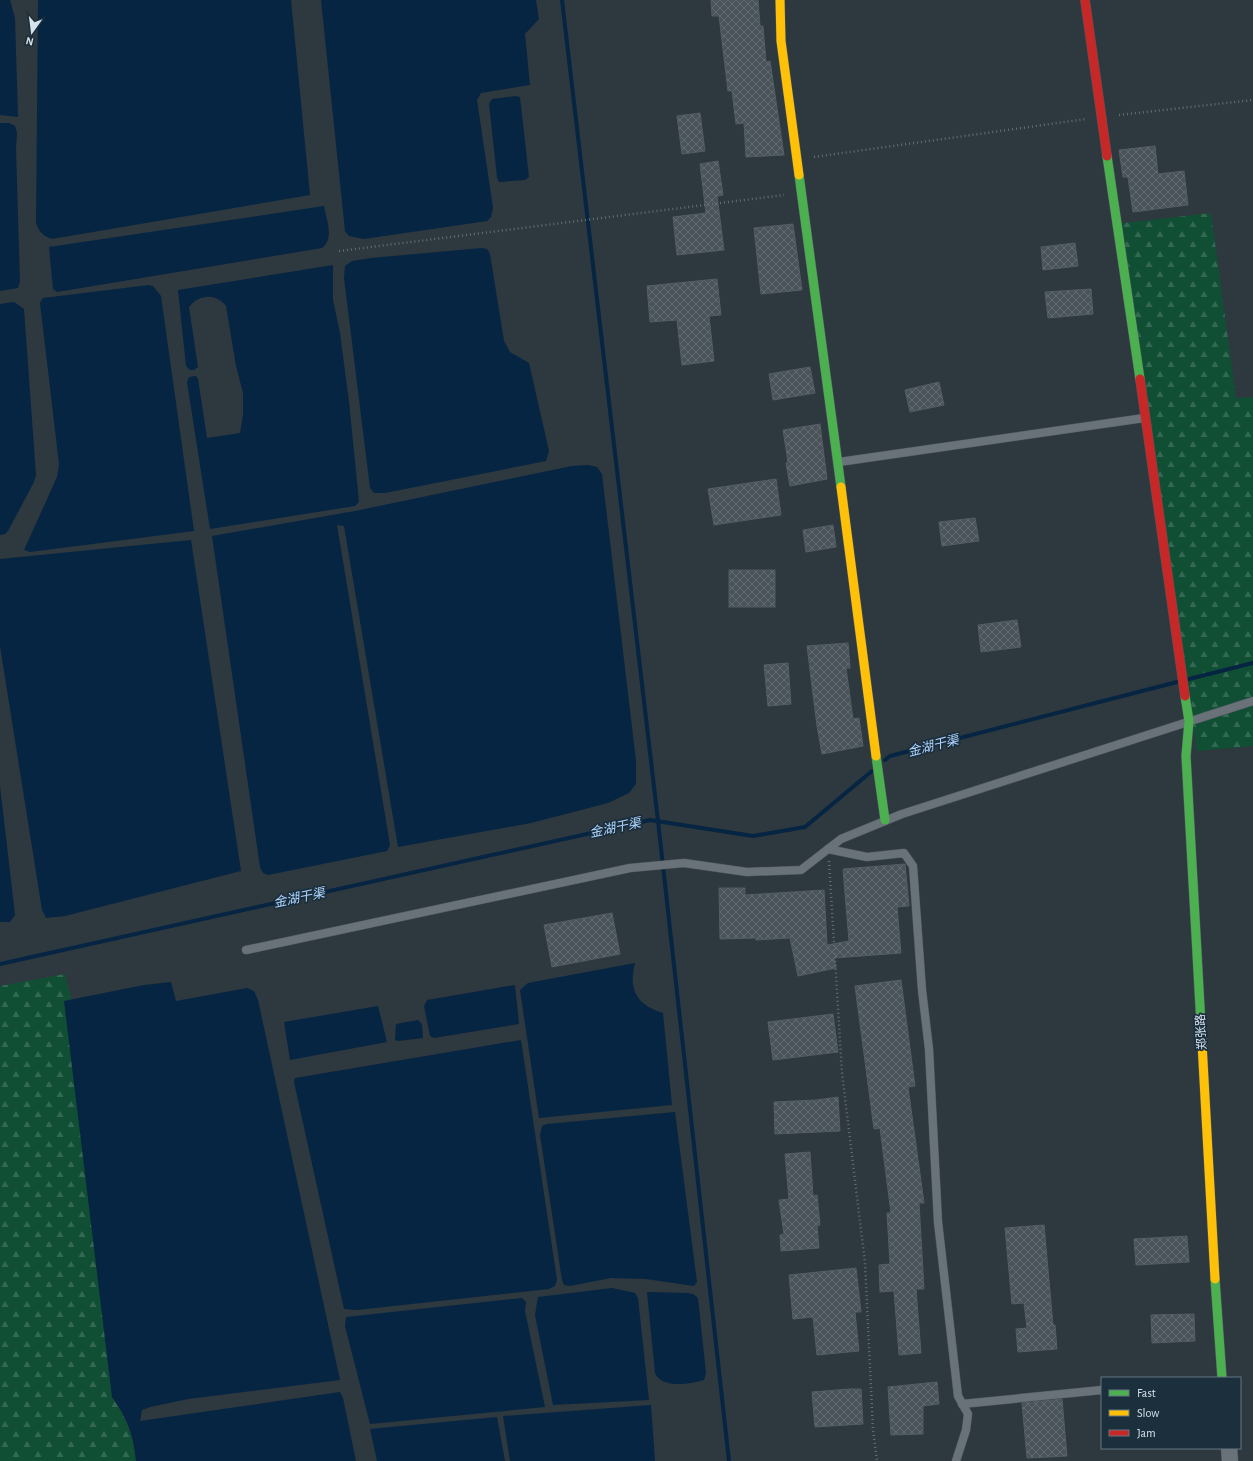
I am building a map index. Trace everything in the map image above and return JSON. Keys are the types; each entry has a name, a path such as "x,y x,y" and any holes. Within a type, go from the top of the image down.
{"street":[{"path":"780,0 781,41 885,820"},
{"name":"郑张路","path":"1085,0 1100,117 1185,687 1188,721 1186,756 1218,1331 1222,1377"},
{"path":"1229,1449 1230,1461"}],"lane":[{"path":"838,463 1145,418"},
{"path":"246,950 630,868 684,863 747,872 801,870 841,839 885,820 1253,701"},
{"path":"828,849 867,857 904,853 913,866 922,990 929,1049 938,1222 958,1396 968,1414 966,1430 956,1461"},
{"path":"962,1404 1101,1390"}],"path":[{"path":"798,160 1100,117 1253,100"},
{"path":"338,251 802,192"},
{"path":"828,849 842,1073 865,1262 873,1430 877,1461"}],"green space":[{"path":"1211,213 1236,398 1253,397 1253,746 1197,751 1116,224"},
{"path":"65,974 71,999 112,1397 122,1412 131,1435 136,1461 0,1461 0,986"}],"water":[{"path":"0,0 10,0 15,18 18,117 0,115"},
{"path":"38,0 291,0 310,195 52,239 44,235 38,229 36,223"},
{"path":"321,0 536,0 539,19 525,34 530,85 481,93 477,100 493,208 491,217 487,221 364,239 349,236 345,231"},
{"path":"515,96 520,97 529,177 525,180 499,182 497,177 489,104 492,99"},
{"path":"0,123 9,123 15,126 17,133 16,149 20,282 18,288 0,291"},
{"path":"324,206 329,234 326,244 322,248 57,292 53,289 49,247"},
{"path":"482,248 487,249 490,254 504,341 510,352 529,363 549,451 546,461 385,493 374,493 370,488 344,278 345,266 352,261 371,258"},
{"path":"333,265 333,300 340,333 349,402 359,502 355,506 210,529 187,382 189,377 196,376 198,379 207,438 240,433 243,415 243,393 236,366 226,306 213,297 202,298 189,307 198,367 194,370 190,370 186,366 178,290"},
{"path":"149,285 153,286 161,296 194,531 30,552 24,550 57,477 59,464 40,303 43,298"},
{"path":"14,302 24,309 36,475 34,482 8,531 5,534 0,535 0,304"},
{"path":"588,465 597,467 602,474 636,761 636,784 629,793 608,803 531,823 398,847 344,526 337,525 390,845 387,851 268,875 263,873 260,867 212,536 355,511 572,466"},
{"path":"191,540 241,871 65,916 46,918 42,910 0,646 0,559"},
{"path":"0,786 15,915 10,922 0,922"},
{"path":"635,963 633,981 634,989 637,995 647,1006 663,1013 672,1105 539,1118 520,990 528,983"},
{"path":"171,982 176,1001 247,988 254,991 258,1000 340,1380 188,1399 142,1410 140,1421 340,1392 343,1398 356,1461 136,1461 129,1427 112,1397 64,1001 144,985"},
{"path":"515,985 519,1024 434,1038 430,1036 424,1006 427,1000"},
{"path":"378,1006 387,1042 290,1060 284,1022"},
{"path":"418,1020 422,1024 423,1038 398,1041 395,1040 396,1024"},
{"path":"521,1040 557,1280 555,1286 549,1289 357,1310 344,1309 294,1082 295,1078"},
{"path":"675,1112 697,1282 694,1286 646,1279 611,1278 570,1286 564,1285 540,1135 542,1126 547,1124"},
{"path":"612,1288 635,1293 638,1298 649,1400 553,1405 535,1315 538,1297"},
{"path":"647,1292 687,1293 693,1294 698,1298 706,1373 704,1380 684,1384 670,1383 659,1378 655,1373"},
{"path":"522,1298 526,1302 525,1311 545,1407 370,1424 345,1326 346,1317"},
{"path":"651,1405 655,1461 510,1461 503,1416"},
{"path":"497,1417 505,1461 377,1461 370,1429"}],"building":[{"path":"711,0 758,0 760,26 763,26 766,62 770,61 784,155 746,157 744,123 736,124 732,91 728,91 719,16 712,16"},
{"path":"700,113 705,151 682,154 677,116"},
{"path":"1155,146 1158,174 1184,171 1188,205 1133,212 1128,177 1123,177 1119,150"},
{"path":"718,161 723,195 717,196 724,250 677,255 673,217 706,213 700,164"},
{"path":"793,224 802,290 761,294 754,228"},
{"path":"1075,243 1078,266 1043,270 1041,247"},
{"path":"717,279 721,315 709,316 714,361 682,365 677,320 650,322 647,286"},
{"path":"1091,289 1093,314 1048,318 1045,292"},
{"path":"810,367 815,393 773,400 769,374"},
{"path":"939,382 944,405 910,412 905,390"},
{"path":"820,424 827,479 790,486 783,430"},
{"path":"776,479 781,515 714,525 708,489"},
{"path":"975,518 979,541 942,546 939,522"},
{"path":"833,525 836,547 806,552 803,530"},
{"path":"729,570 775,570 775,607 729,607"},
{"path":"1017,620 1021,647 981,652 978,625"},
{"path":"848,643 850,668 846,668 853,719 859,718 863,746 822,754 807,646"},
{"path":"788,663 791,704 768,706 764,665"},
{"path":"905,864 909,906 897,907 901,953 834,958 836,968 798,976 790,938 756,940 756,938 720,939 719,888 745,888 745,895 824,890 827,945 849,941 843,869"},
{"path":"612,913 620,954 552,967 544,925"},
{"path":"901,980 915,1086 908,1087 924,1203 919,1203 924,1289 916,1289 921,1353 899,1355 894,1291 880,1292 879,1265 890,1264 887,1213 891,1213 880,1128 874,1129 855,986"},
{"path":"833,1014 838,1052 773,1060 768,1022"},
{"path":"838,1097 840,1131 775,1134 774,1102 816,1100"},
{"path":"810,1152 813,1196 817,1195 820,1225 817,1226 819,1248 781,1251 780,1235 784,1234 779,1200 789,1199 785,1154"},
{"path":"1044,1225 1053,1325 1055,1325 1057,1349 1018,1352 1016,1329 1027,1328 1024,1303 1012,1304 1005,1228"},
{"path":"1187,1236 1189,1262 1136,1265 1134,1239"},
{"path":"856,1268 861,1312 855,1312 859,1351 817,1355 813,1317 793,1319 789,1275"},
{"path":"1194,1314 1195,1341 1152,1343 1151,1315"},
{"path":"937,1382 939,1404 923,1406 923,1434 891,1435 888,1387"},
{"path":"861,1389 863,1424 815,1427 812,1392"},
{"path":"1062,1399 1067,1456 1027,1458 1022,1403"}],"waterway":[{"path":"562,0 658,821 729,1461"},
{"name":"金湖干渠","path":"1189,679 1253,663"},
{"name":"金湖干渠","path":"885,760 890,756 1177,682"},
{"name":"金湖干渠","path":"0,964 650,820 753,836 805,827 872,771"}],"traffic: fast":[{"path":"1107,156 1140,379"},
{"path":"799,175 841,487"},
{"path":"1185,696 1189,721 1186,756 1202,1043"},
{"path":"876,756 885,820"},
{"path":"1215,1279 1222,1377"}],"traffic: slow":[{"path":"780,0 781,41 799,175"},
{"path":"841,487 876,756"},
{"path":"1202,1043 1215,1279"}],"traffic: jam":[{"path":"1085,0 1107,156"},
{"path":"1140,379 1185,696"}]}
